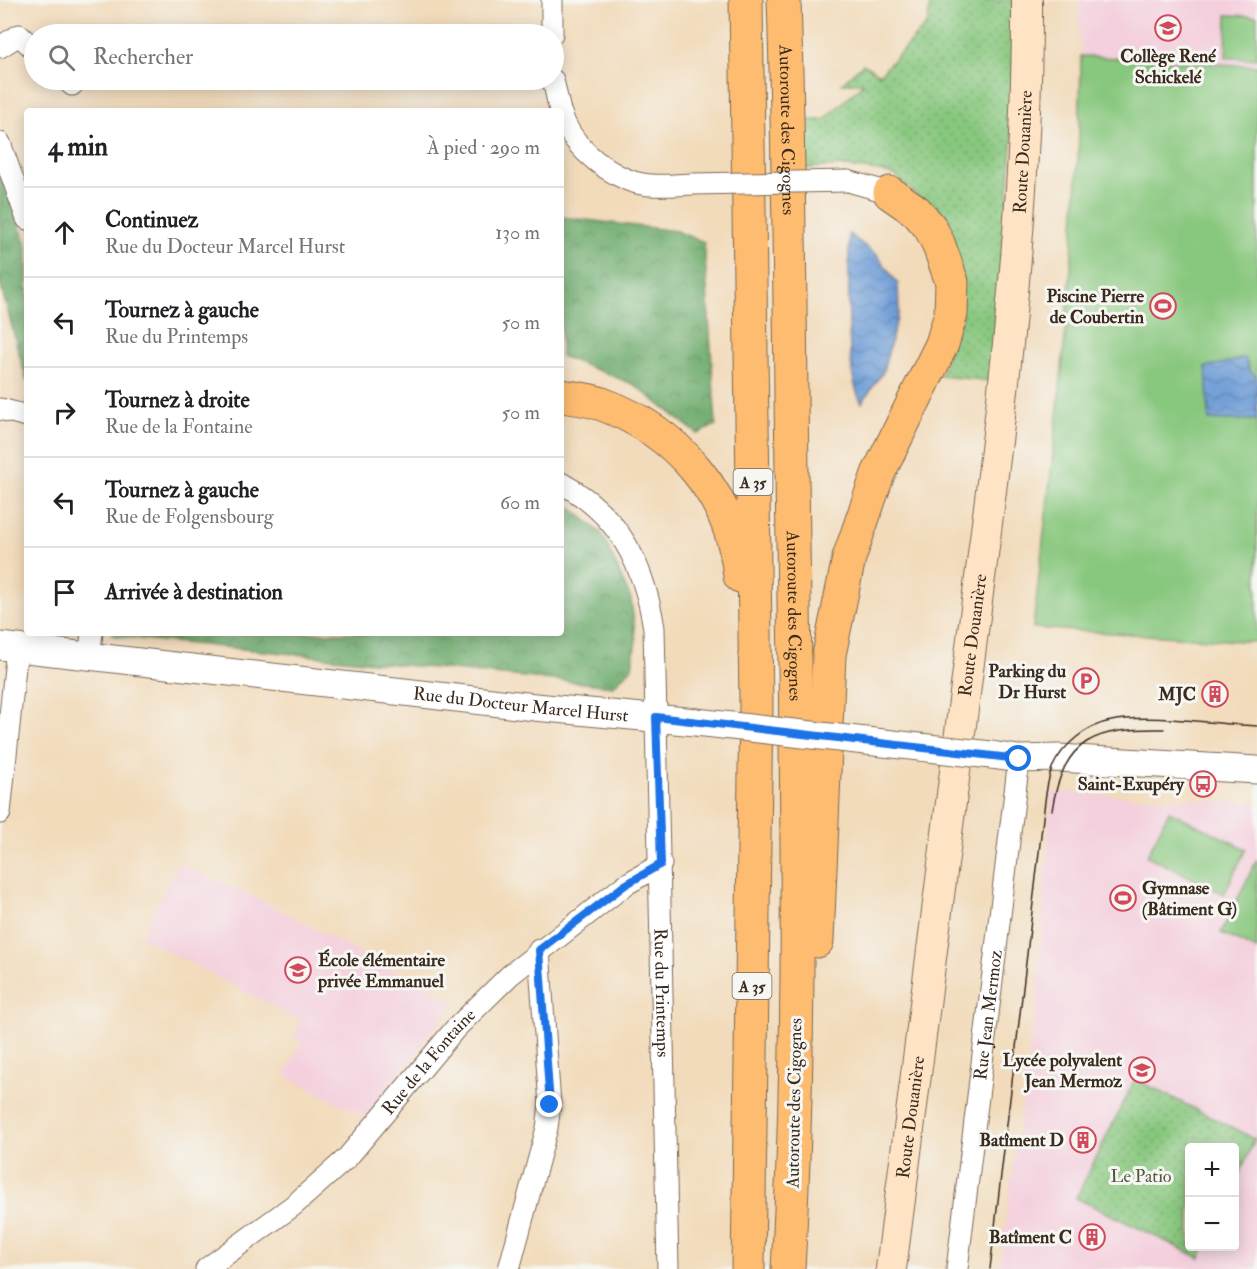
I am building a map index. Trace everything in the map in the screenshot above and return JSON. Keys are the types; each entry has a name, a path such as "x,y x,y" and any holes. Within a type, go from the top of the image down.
{"highway":[{"name":"Autoroute des Cigognes","path":"746,0 756,703 748,1269"},
{"name":"Autoroute des Cigognes","path":"784,0 795,643 794,1155 788,1269"},
{"path":"794,1155 813,1045 829,655 849,558 874,484 942,344 951,314 952,282 942,252 930,227 916,211 890,193"},
{"path":"564,397 600,403 644,424 689,458 714,492 738,557 745,640 756,703"}],"main road":[{"name":"Route Douanière","path":"891,1269 1008,343 1027,116 1027,0"}],"street":[{"path":"552,0 552,24"},
{"path":"0,47 19,35 24,40"},
{"path":"556,90 560,108"},
{"path":"564,118 573,138 597,163 628,181 656,185 848,181 890,193"},
{"path":"0,143 24,211"},
{"path":"0,409 24,415"},
{"name":"Rue du Printemps","path":"564,485 601,510 624,538 634,556 650,604 654,628 661,864 668,1269"},
{"name":"Rue du Docteur Marcel Hurst","path":"8,647 90,645 696,722 1019,759 1059,758 1257,770"},
{"path":"0,813 8,647"},
{"name":"Rue Jean Mermoz","path":"957,1269 1019,759"},
{"name":"Rue de la Fontaine","path":"206,1269 294,1205 347,1158 481,1000 539,950 625,885 661,864"},
{"path":"509,1269 547,1128 550,1105 539,950"}],"shaded area":[{"name":"Collège René Schickelé","path":"1078,0 1257,0 1257,66 1081,56"},
{"name":"Lycée polyvalent Jean Mermoz","path":"1051,792 1257,803 1257,1269 999,1269 1038,992"},
{"name":"École élémentaire privée Emmanuel","path":"178,864 250,895 455,1002 365,1117 285,1075 302,1041 294,1037 301,1021 141,937"}],"green space":[{"path":"930,0 1014,0 1014,121 993,381 940,376 962,317 915,193 896,176 880,171 839,166 798,169 804,120 824,120 864,83 842,83 863,64 880,74 928,23"},
{"path":"1227,15 1257,16 1257,59 1226,58"},
{"name":"Piscine Pierre de Coubertin","path":"1081,56 1257,66 1257,642 1033,628 1071,271"},
{"path":"0,173 24,239 24,371 0,283"},
{"path":"564,217 676,231 704,242 716,425 698,434 633,384 564,357"},
{"path":"564,502 602,534 631,599 636,640 632,668 613,686 114,636 564,636"},
{"path":"1169,811 1246,849 1224,894 1147,856"},
{"path":"1257,859 1257,950 1221,933"},
{"name":"Le Patio","path":"1135,1079 1255,1139 1239,1174 1239,1143 1185,1143 1185,1251 1076,1198"},
{"name":"Le Patio","path":"1186,1251 1203,1251 1200,1258"}],"water":[{"path":"849,234 878,256 898,284 899,311 883,372 862,403 856,389 850,347"},
{"path":"1245,358 1250,371 1257,377 1257,420 1209,420 1206,367"}],"tram line":[{"path":"990,1269 1045,799 1052,768 1062,752 1076,738 1093,727 1111,721 1144,718 1257,726"},
{"path":"1052,810 1057,786 1065,766 1075,752 1087,742 1102,735 1120,731 1164,729"}],"place":[{"name":"Collège René Schickelé","path":"1168,28"},
{"name":"Piscine Pierre de Coubertin","path":"1163,306"},
{"name":"Parking du Dr Hurst","path":"1086,681"},
{"name":"MJC","path":"1215,694"},
{"name":"Saint-Exupéry","path":"1203,784"},
{"name":"Gymnase (Bâtiment G)","path":"1123,898"},
{"name":"École élémentaire privée Emmanuel","path":"298,970"},
{"name":"Lycée polyvalent Jean Mermoz","path":"1142,1070"},
{"name":"Batîment D","path":"1083,1140"},
{"name":"Batîment C","path":"1092,1237"}],"route":[{"path":"550,1105 539,950 625,885 661,864 656,717 1019,759"}]}
